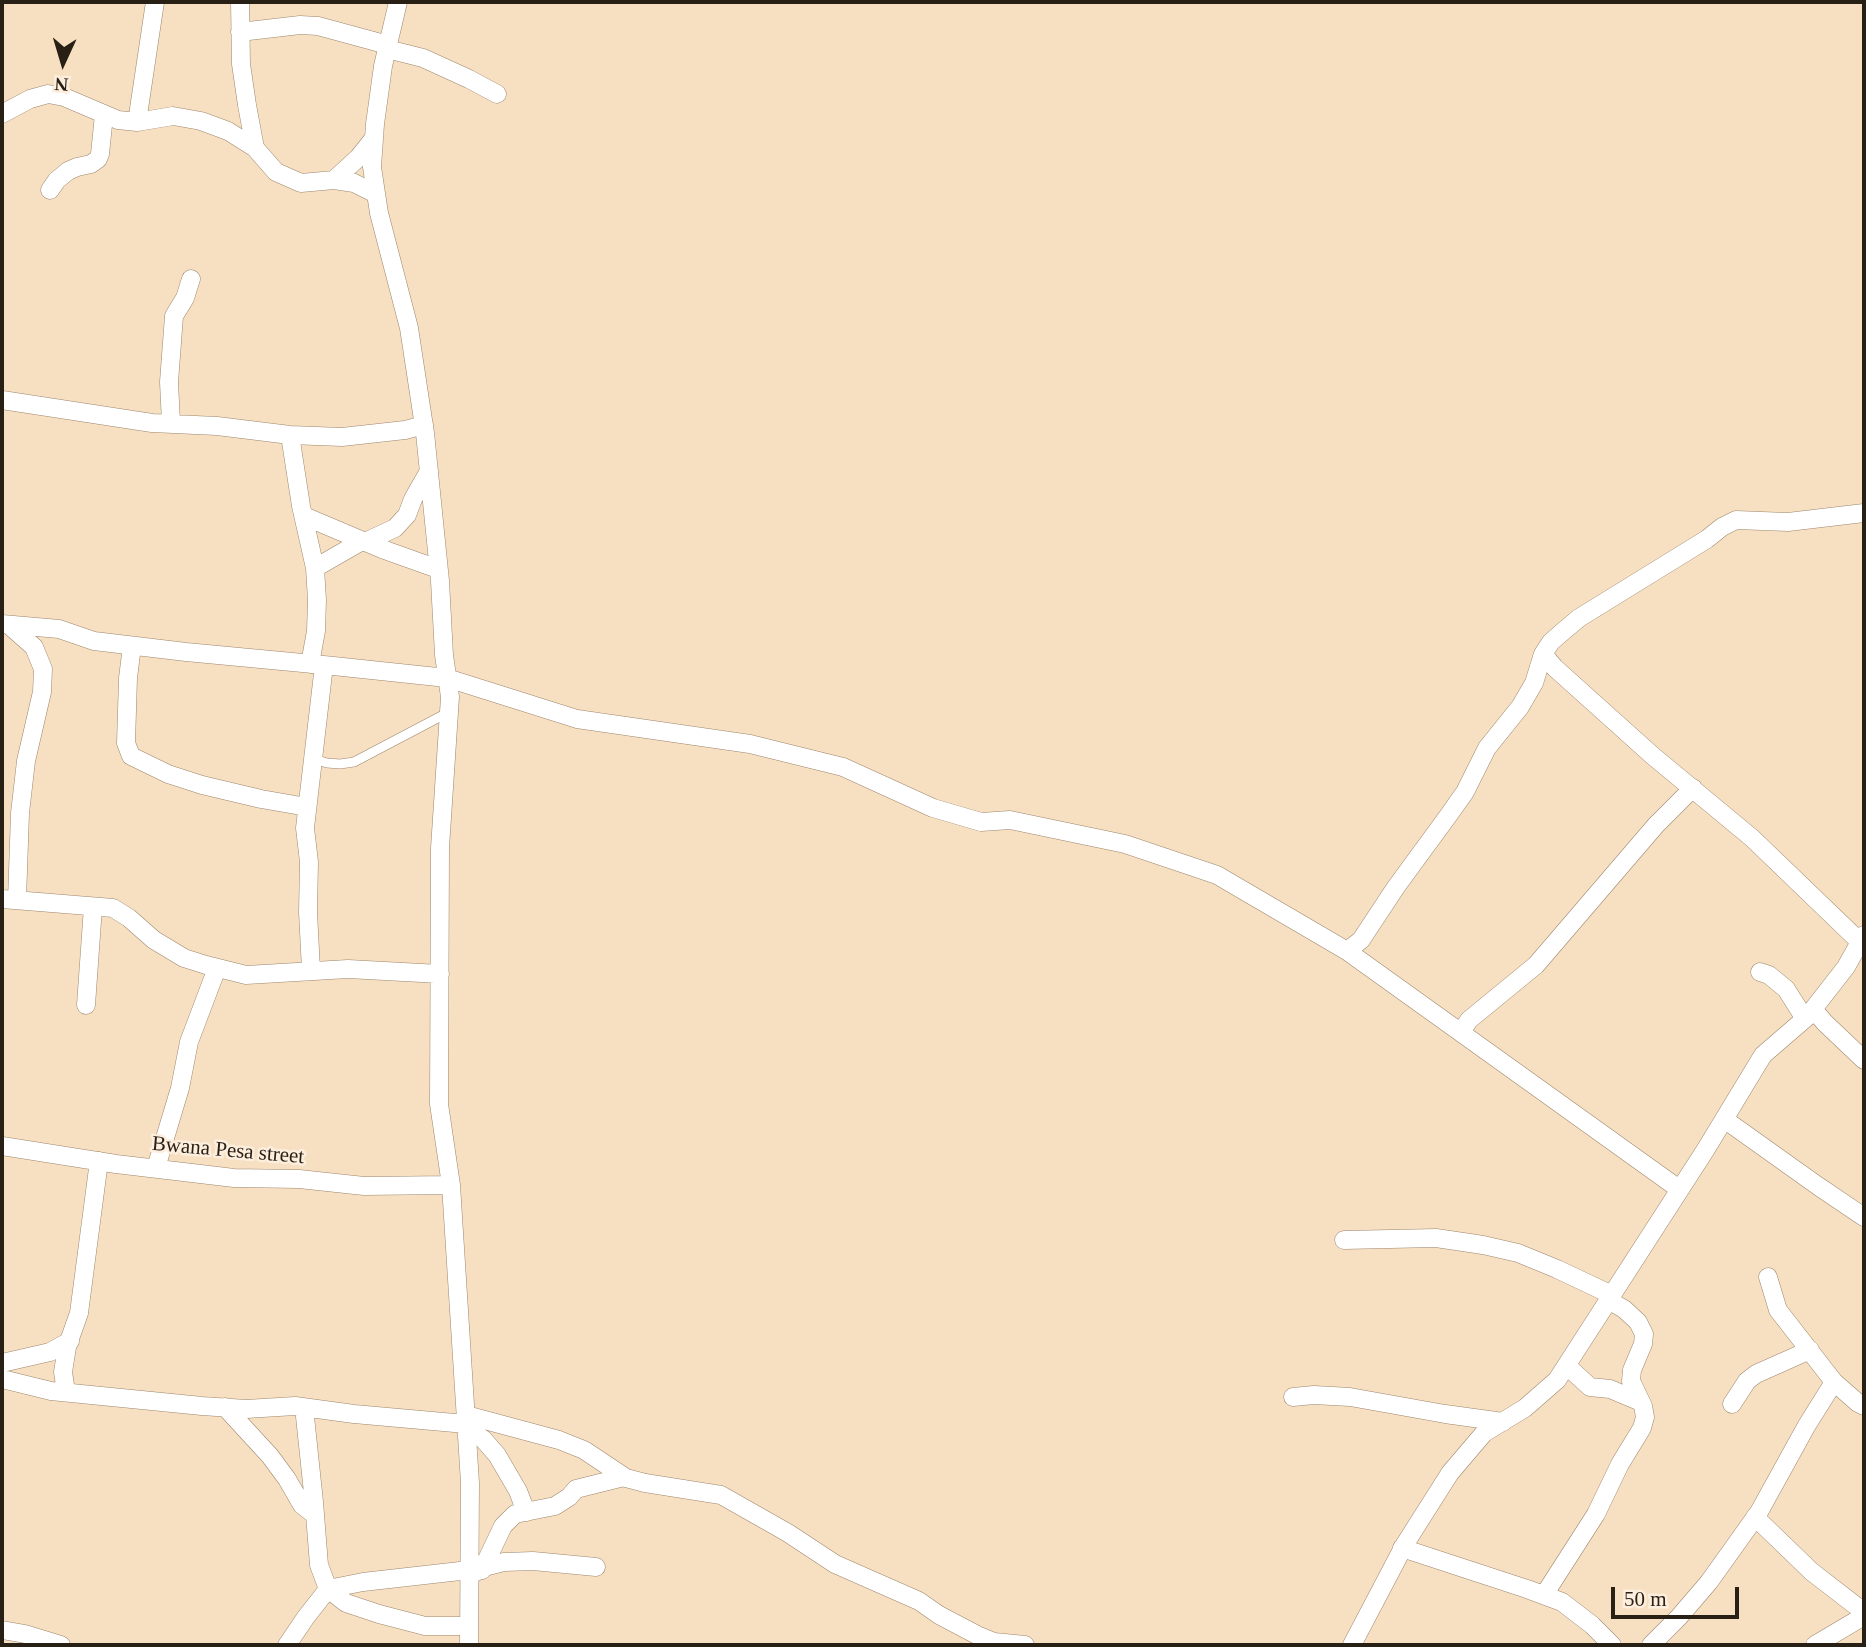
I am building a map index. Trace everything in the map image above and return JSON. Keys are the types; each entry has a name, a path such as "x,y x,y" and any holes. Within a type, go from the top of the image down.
{"street":[{"path":"137,122 155,2"},
{"path":"240,2 241,64 255,148"},
{"path":"398,2 388,47 372,167 379,213 409,328 424,425 450,697 440,848 439,1104 451,1185 470,1483 473,1572 469,1645"},
{"path":"240,32 300,24 318,26 423,58 497,94"},
{"path":"2,114 30,99 48,94 64,97 118,120 137,122 173,116 201,121 228,131 255,148 276,172 301,183 334,180 354,183 376,194"},
{"path":"50,190 68,171 98,159 104,115"},
{"path":"334,180 358,158 374,138"},
{"path":"171,424 169,382 174,316 185,298 191,279"},
{"path":"2,400 152,423 217,426 290,435 342,437 405,430 424,425"},
{"path":"290,435 315,568 317,600 314,759 305,828 309,862 311,970"},
{"path":"315,568 395,528 407,515 429,471"},
{"path":"1347,951 1361,940 1465,792 1487,748 1520,707 1534,683 1543,654 1551,642 1579,618 1737,520 1788,522 1864,513"},
{"path":"304,516 363,542 438,569"},
{"path":"5,625 59,629 94,641 132,646 447,678 577,719 750,744 843,767 933,808 981,822 1010,820 1125,844 1217,874 1347,951 1679,1189"},
{"path":"5,625 34,647 43,669 40,702 26,761 19,846 9,900 113,908 184,958 246,975 348,969 440,974"},
{"path":"132,646 126,743 131,756 167,774 202,785 307,807"},
{"path":"1352,1645 1402,1548 1450,1473 1485,1433 1525,1408 1558,1380 1763,1055 1809,1014 1861,947 1752,838 1653,756 1555,668 1543,654"},
{"path":"1461,1032 1469,1020 1536,965 1656,825 1692,788"},
{"path":"2,861 19,846"},
{"path":"86,1005 93,906"},
{"path":"156,1168 180,1088 189,1042 217,968"},
{"path":"1760,972 1776,980 1809,1014 1864,1060"},
{"path":"1724,1119 1864,1217"},
{"name":"Bwana Pesa street","path":"2,1146 234,1178 299,1179 364,1186 451,1185"},
{"path":"66,1392 63,1372 69,1340 79,1313 99,1161"},
{"path":"1344,1240 1436,1238 1518,1253 1557,1269 1610,1298 1638,1322 1644,1334 1643,1344 1632,1370 1631,1381 1645,1418 1642,1428 1620,1464 1596,1514 1544,1595"},
{"path":"1768,1276 1778,1310 1834,1382 1864,1406"},
{"path":"2,1363 50,1352 69,1340"},
{"path":"1732,1404 1747,1381 1756,1374 1810,1350"},
{"path":"1567,1366 1590,1387 1610,1389 1641,1402"},
{"path":"2,1379 51,1391 246,1409 295,1406 354,1414 466,1422 559,1440 584,1450 624,1477 721,1495 788,1533 835,1564 919,1601 977,1635 995,1642 1026,1645"},
{"path":"1651,1645 1679,1618 1709,1582 1755,1517 1834,1382"},
{"path":"1293,1397 1350,1397 1503,1422"},
{"path":"225,1407 270,1456 302,1505 315,1515"},
{"path":"304,1407 319,1565 328,1589 346,1603 379,1614 425,1626 469,1626"},
{"path":"466,1422 496,1455 518,1491 526,1512"},
{"path":"473,1572 503,1526 515,1514 555,1506 576,1489 624,1477"},
{"path":"1755,1517 1812,1572 1864,1614 1815,1645"},
{"path":"1402,1548 1562,1602 1592,1625 1612,1645"},
{"path":"287,1645 328,1589 363,1582 473,1572 505,1562 533,1561 596,1567"},
{"path":"2,1630 61,1645"}],"lane":[{"path":"314,759 340,764 354,762 449,712"}]}
